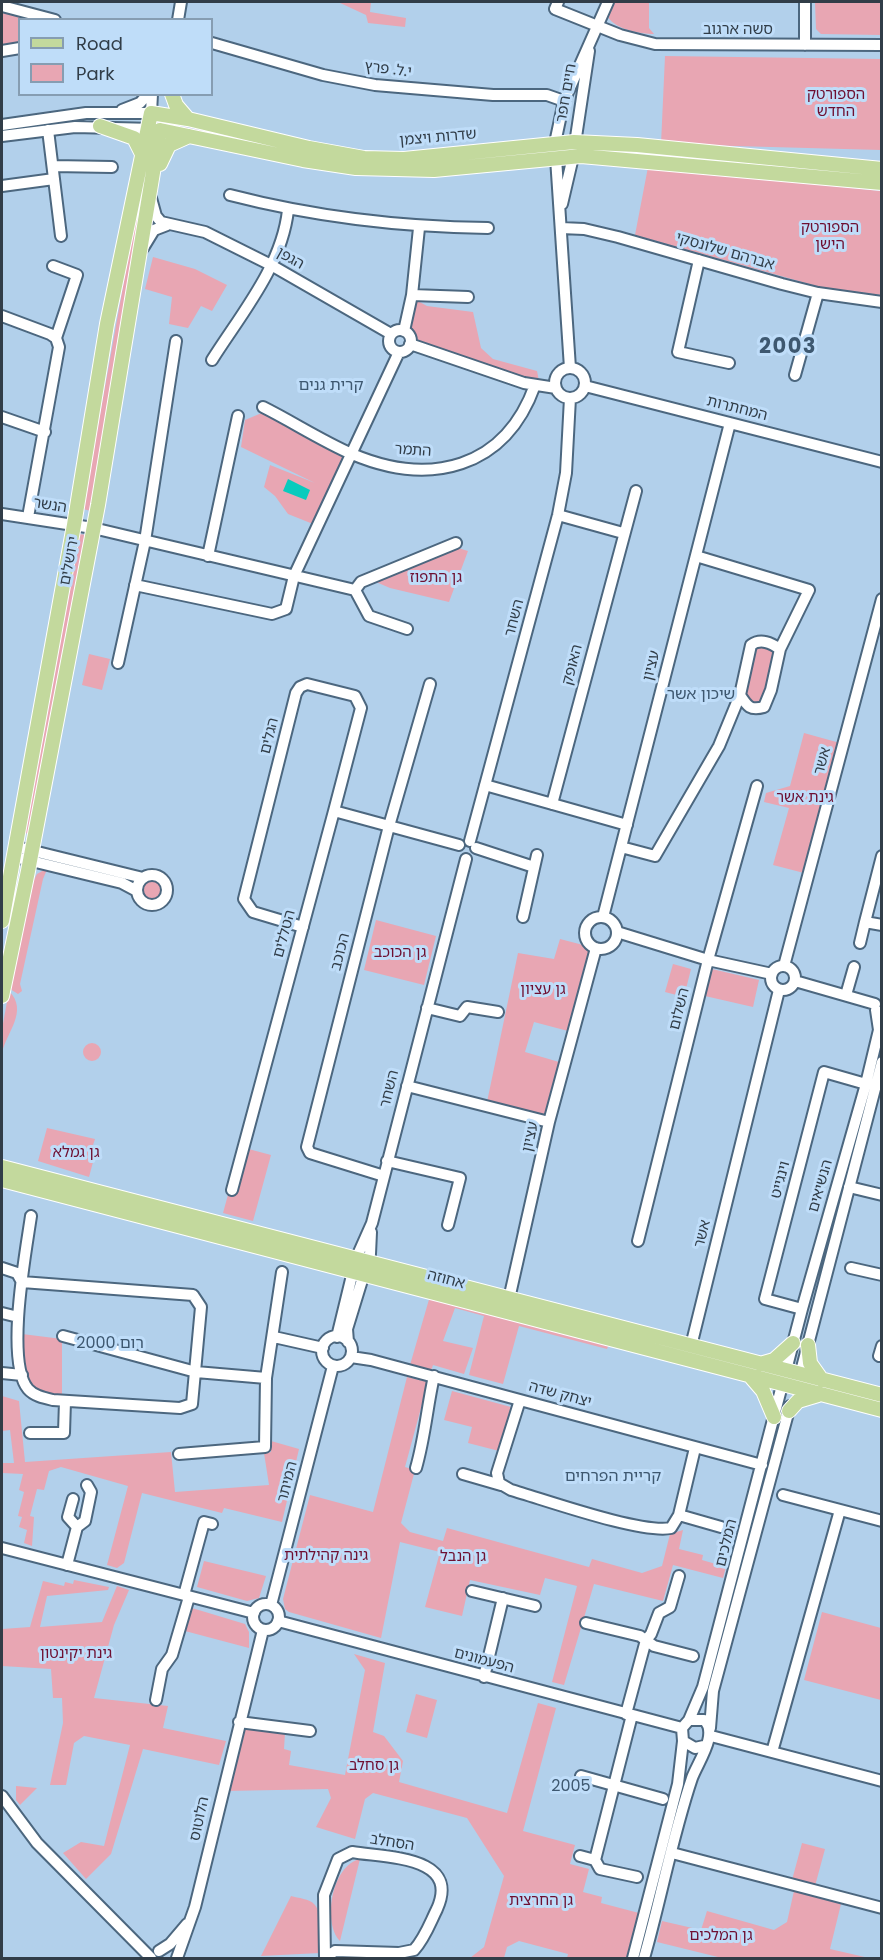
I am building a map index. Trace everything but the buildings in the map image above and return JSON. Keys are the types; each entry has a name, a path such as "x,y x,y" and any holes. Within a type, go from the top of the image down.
{"main road":[{"path":"172,96 176,105 188,119"},
{"name":"שדרות ויצמן","path":"158,114 364,158 404,159 574,142 637,145 882,169"},
{"name":"ירושלים","path":"2,921 74,525 107,324 142,156 158,114"},
{"path":"100,126 134,138 138,142 142,156"},
{"name":"שדרות ויצמן","path":"154,129 193,135 303,160 356,168 434,170 573,157 639,160 882,183"},
{"name":"ירושלים","path":"2,996 93,528 151,194 154,129"},
{"path":"153,179 169,145 181,137 193,135"},
{"path":"2,1161 67,1184"},
{"name":"אחוזה","path":"2,1167 749,1376 882,1410"},
{"name":"אחוזה","path":"2,1180 360,1267 509,1299 882,1395"},
{"path":"2,1192 33,1192 70,1198"},
{"path":"760,1364 774,1360 793,1342"},
{"path":"808,1345 810,1363 822,1380"},
{"path":"749,1376 763,1391 774,1417"},
{"path":"789,1411 798,1401 821,1395"}],"street":[{"path":"178,18 181,2"},
{"name":"סשה ארגוב","path":"558,2 555,9 595,30 655,44 882,45"},
{"name":"חיים חפר","path":"555,143 564,101 608,2"},
{"path":"804,45 805,2"},
{"path":"2,6 47,18"},
{"name":"חיים חפר","path":"573,157 595,30"},
{"name":"י.ל. פרץ","path":"213,43 323,75 375,86 493,95 547,95 564,101"},
{"path":"2,51 18,48"},
{"path":"110,112 132,108 146,96"},
{"path":"153,96 158,114"},
{"path":"158,114 170,96"},
{"name":"שדרות ויצמן","path":"2,125 86,112 158,114"},
{"name":"שדרות ויצמן","path":"2,136 100,126 154,129"},
{"path":"48,130 61,236"},
{"path":"555,143 570,368"},
{"path":"560,213 573,157"},
{"path":"53,166 112,167"},
{"path":"2,186 54,179"},
{"path":"141,250 154,230 167,225 156,216 151,194"},
{"path":"230,195 288,210 419,228 488,228"},
{"path":"212,360 271,266 281,244 288,210"},
{"name":"הגפן","path":"167,225 205,232 271,266 391,334"},
{"path":"404,331 412,296 419,228"},
{"name":"אברהם שלונסקי","path":"561,228 584,229 819,293 882,302"},
{"path":"699,260 678,352 729,363"},
{"path":"28,517 59,347 56,338 77,275 54,266"},
{"path":"795,375 819,293"},
{"path":"412,296 468,297"},
{"path":"2,316 56,338"},
{"path":"135,585 272,614 286,609 294,576 399,352 406,350 410,344 410,337 404,331 397,330 391,334 390,345 399,352"},
{"path":"118,663 145,541 176,341"},
{"path":"410,344 535,385 556,388"},
{"path":"570,368 580,372 585,386 580,395 570,398 562,396 556,388 557,376 570,368"},
{"name":"התמר","path":"263,407 353,454 390,466 416,469 440,468 468,461 491,450 518,423 535,385"},
{"name":"המחתרות","path":"585,386 882,462"},
{"name":"השחר","path":"473,844 485,785 558,515 566,473 570,398"},
{"path":"208,556 238,416"},
{"path":"2,417 45,432"},
{"name":"עציון","path":"603,917 730,423"},
{"name":"האופק","path":"552,804 636,491"},
{"name":"הנשר","path":"2,514 93,528 355,590"},
{"path":"558,515 623,533"},
{"path":"407,629 369,616 355,590 361,582 456,543"},
{"path":"696,556 809,590 780,650 771,690 764,707 755,709 747,707 740,695"},
{"name":"אשר","path":"784,966 882,599"},
{"path":"621,848 655,856 719,746 740,695 751,645 756,641 765,642 780,650"},
{"name":"הגלים","path":"303,927 253,912 244,899 296,693 300,687 307,684 355,696 361,708 334,811"},
{"name":"הכוכב","path":"384,1176 310,1153 307,1147 389,826 430,684"},
{"path":"485,785 627,825"},
{"name":"השלום","path":"638,1241 708,960 757,786"},
{"path":"334,811 459,845"},
{"name":"הטללים","path":"232,1190 334,811"},
{"path":"459,845 465,840 534,867"},
{"path":"459,845 459,855 466,859 474,856 473,844"},
{"path":"16,852 122,883 137,891 140,899 147,904 156,904 164,898 166,888 162,879 152,875 143,878 31,856"},
{"path":"523,917 537,855"},
{"path":"860,943 882,856"},
{"name":"השחר","path":"360,1267 466,859"},
{"path":"137,891 143,878"},
{"path":"603,917 613,922 617,932 612,945 596,948 586,938 586,927 592,920 603,917"},
{"path":"865,922 882,925"},
{"path":"617,932 708,960 772,974"},
{"name":"עציון","path":"509,1299 549,1122 596,948"},
{"path":"784,966 794,973 795,981 787,990 779,990 772,983 772,974 778,967 784,966"},
{"path":"846,995 854,967"},
{"path":"795,981 846,995 878,1010 882,993"},
{"name":"אשר","path":"691,1346 779,990"},
{"path":"427,1008 460,1016 467,1007 498,1012"},
{"name":"הנשיאים","path":"786,1370 866,1084 879,1030 878,1010"},
{"name":"הנשיאים","path":"797,1388 882,1062"},
{"name":"וינגייט","path":"802,1308 765,1299 824,1072 866,1084"},
{"path":"406,1086 549,1122"},
{"path":"387,1161 460,1178 448,1225"},
{"path":"849,1187 882,1195"},
{"path":"22,1282 193,1295 201,1307 194,1401 186,1408 64,1401 39,1396 29,1390 22,1375 18,1317 22,1282 31,1216"},
{"path":"337,1337 360,1267"},
{"path":"348,1342 337,1337 328,1340 323,1348 324,1359 333,1366 345,1364 351,1357 347,1329 360,1267"},
{"path":"2,1268 17,1273 22,1282"},
{"path":"851,1268 882,1275"},
{"path":"179,1454 265,1447 266,1378 282,1272"},
{"path":"2,1313 18,1317"},
{"path":"63,1336 196,1372 266,1378"},
{"path":"274,1337 323,1348"},
{"name":"יצחק שדה","path":"351,1357 434,1376 762,1465"},
{"name":"המיתר","path":"271,1605 333,1366"},
{"name":"המלכים","path":"686,1724 703,1687 786,1370"},
{"path":"2,1372 22,1375"},
{"path":"416,1468 426,1431 426,1414 434,1376"},
{"name":"המלכים","path":"644,1959 689,1787 708,1737 713,1690 797,1388"},
{"path":"501,1485 497,1473 520,1400"},
{"path":"30,1433 64,1433 64,1401"},
{"path":"463,1474 659,1530 671,1528 679,1515 695,1448"},
{"path":"67,1565 76,1527 85,1521 91,1492 87,1485"},
{"path":"783,1495 882,1521"},
{"path":"74,1499 68,1518 76,1527"},
{"path":"772,1752 840,1510"},
{"path":"679,1515 721,1527"},
{"path":"156,1700 162,1669 172,1655 204,1522 212,1524"},
{"path":"2,1548 254,1613"},
{"path":"637,1876 600,1869 595,1860 646,1640 651,1634 659,1613 670,1607 679,1576"},
{"path":"472,1591 535,1606"},
{"path":"484,1677 504,1598"},
{"path":"271,1605 277,1610 278,1621 271,1629 263,1630 256,1626 254,1613 259,1607 271,1605"},
{"name":"הפעמונים","path":"278,1621 629,1715 686,1724 699,1719 708,1737"},
{"path":"586,1623 693,1656"},
{"name":"הלוטוס","path":"177,1959 189,1922 263,1630"},
{"path":"239,1722 310,1731"},
{"path":"633,1959 657,1876 678,1784 686,1724"},
{"path":"683,1741 695,1748 708,1737 882,1781"},
{"path":"581,1776 663,1799"},
{"path":"2,1796 37,1843 153,1956 170,1953 177,1959"},
{"name":"הסחלב","path":"352,1852 422,1863 435,1871 442,1887 440,1902 426,1934 414,1950 399,1953 335,1951 325,1959 324,1896 338,1859 342,1855 352,1852"},
{"path":"672,1853 882,1908"},
{"path":"580,1856 595,1860"},
{"name":"הלוטוס","path":"153,1956 170,1944 189,1922"}],"green space":[{"path":"338,2 371,2 370,12 406,18 405,27 368,23 366,15"},
{"path":"613,2 649,2 649,28 654,34 628,30 616,25 608,17"},
{"path":"815,2 881,2 881,35 821,34 816,29"},
{"path":"2,9 42,18 18,18 18,44 2,46"},
{"name":"הספורטק החדש","path":"665,56 881,59 881,150 661,144"},
{"path":"173,125 358,161 410,163 536,151 536,153 428,165 384,166 323,159 260,148"},
{"path":"153,139 91,511 83,509 149,142"},
{"name":"הספורטק הישן","path":"648,167 881,191 881,295 820,287 635,235"},
{"path":"153,257 195,269 227,285 212,311 201,306 188,328 169,324 172,297 145,289"},
{"path":"416,300 427,306 473,312 481,348 493,359 537,371 539,381 488,367 420,342 411,330"},
{"path":"264,412 347,456 313,524 288,514 275,496 264,487 270,465 315,483 241,447 245,420"},
{"path":"79,534 87,535 31,834 24,833"},
{"name":"גן התפוז","path":"458,548 468,551 449,602 390,588 376,582"},
{"path":"762,645 773,647 774,661 771,677 759,704 749,703 746,694 756,649"},
{"path":"89,654 110,659 102,690 82,685"},
{"name":"גינת אשר","path":"804,733 840,743 804,873 773,865 789,808 764,802 766,793 790,786"},
{"path":"44,870 51,871 46,872 43,879 20,984 22,991 18,994 10,989 34,880 37,874"},
{"path":"152,880 159,883 162,890 159,897 152,900 145,897 142,890 145,883"},
{"name":"גן הכוכב","path":"376,920 436,936 424,985 364,970"},
{"name":"גן עציון","path":"560,939 587,946 590,950 568,1031 534,1022 525,1052 559,1062 547,1118 487,1102 518,953 554,959"},
{"path":"673,964 691,969 684,997 665,992"},
{"path":"712,969 759,980 753,1007 705,996"},
{"path":"9,991 15,999 17,1014 2,1053 2,1029"},
{"path":"92,1043 98,1046 101,1052 98,1058 92,1061 86,1058 83,1052 86,1046"},
{"name":"גן גמלא","path":"47,1128 95,1139 93,1145 97,1147 89,1177 38,1161"},
{"path":"241,1147 271,1155 253,1221 223,1213"},
{"path":"430,1296 609,1344 607,1349 519,1326 503,1384 469,1375 484,1316 455,1308 443,1341 473,1348 464,1374 433,1365 431,1371 410,1365"},
{"path":"22,1334 62,1339 62,1397 53,1397 30,1387 24,1369"},
{"name":"גן הנבל","path":"407,1377 428,1382 405,1467 415,1470 401,1523 410,1532 443,1541 447,1528 589,1567 592,1559 642,1573 662,1566 670,1534 683,1530 679,1549 703,1555 702,1560 726,1567 723,1578 673,1565 663,1601 594,1584 564,1685 552,1682 577,1586 545,1578 540,1595 470,1580 462,1616 425,1607 440,1552 400,1542 381,1638 289,1612 285,1609 283,1599 310,1495 373,1512"},
{"path":"452,1391 511,1407 499,1451 468,1443 472,1427 444,1420"},
{"path":"2,1396 19,1401 25,1462 171,1452 175,1492 269,1485 264,1453 271,1452 271,1441 299,1449 282,1522 224,1508 222,1513 142,1493 124,1563 117,1568 107,1565 128,1486 61,1467 49,1471 44,1490 37,1489 30,1516 34,1517 32,1546 24,1543 27,1530 19,1527 22,1517 18,1516 24,1492 19,1490 23,1474 2,1473 2,1463 14,1463 10,1430 2,1431"},
{"path":"204,1561 266,1576 259,1598 247,1601 197,1587"},
{"name":"גינת יקינטון","path":"74,1580 109,1587 108,1590 47,1596 40,1627 102,1622 117,1586 129,1590 114,1625 94,1698 168,1706 163,1728 226,1741 219,1765 143,1749 111,1854 86,1879 63,1853 81,1842 104,1846 130,1745 84,1736 74,1743 66,1785 50,1785 63,1723 62,1698 53,1698 51,1669 2,1666 2,1629 30,1627 43,1581 64,1586 65,1582 73,1584"},
{"path":"192,1608 245,1624 249,1632 249,1648 185,1631"},
{"path":"822,1612 881,1628 881,1700 804,1680"},
{"path":"354,1654 385,1663 373,1732 384,1736 403,1761 399,1782 507,1813 538,1703 556,1708 523,1831 575,1845 570,1864 589,1869 583,1892 602,1897 601,1903 639,1913 627,1958 567,1958 568,1954 519,1941 507,1947 504,1958 470,1958 484,1947 504,1876 467,1818 373,1793 365,1799 355,1839 316,1827 331,1798 328,1789 226,1791 244,1727 285,1733 284,1749 291,1751 289,1765 345,1775 365,1670"},
{"path":"416,1694 437,1700 427,1738 406,1732"},
{"path":"16,1786 37,1788 20,1805 16,1800"},
{"path":"802,1843 825,1849 815,1886 792,1880"},
{"path":"360,1859 340,1941 332,1921 333,1895 343,1872 350,1863"},
{"name":"גן המלכים","path":"794,1891 841,1904 830,1949 869,1958 722,1958 657,1942 662,1921 701,1930 707,1911 774,1930 787,1922"},
{"path":"291,1896 310,1901 317,1908 321,1928 320,1953 261,1956"}],"shaded area":[{"path":"288,479 310,490 306,500 283,491"}],"district":[{"name":"2003","path":"788,348"},
{"name":"קרית גנים","path":"331,386"},
{"name":"שיכון אשר","path":"701,695"},
{"name":"רום 2000","path":"110,1344"},
{"name":"קריית הפרחים","path":"613,1477"},
{"name":"2005","path":"571,1787"}],"park label":[{"name":"גינה קהילתית","path":"326,1556"},
{"name":"גן סחלב","path":"374,1766"},
{"name":"גן החרצית","path":"541,1901"}]}
